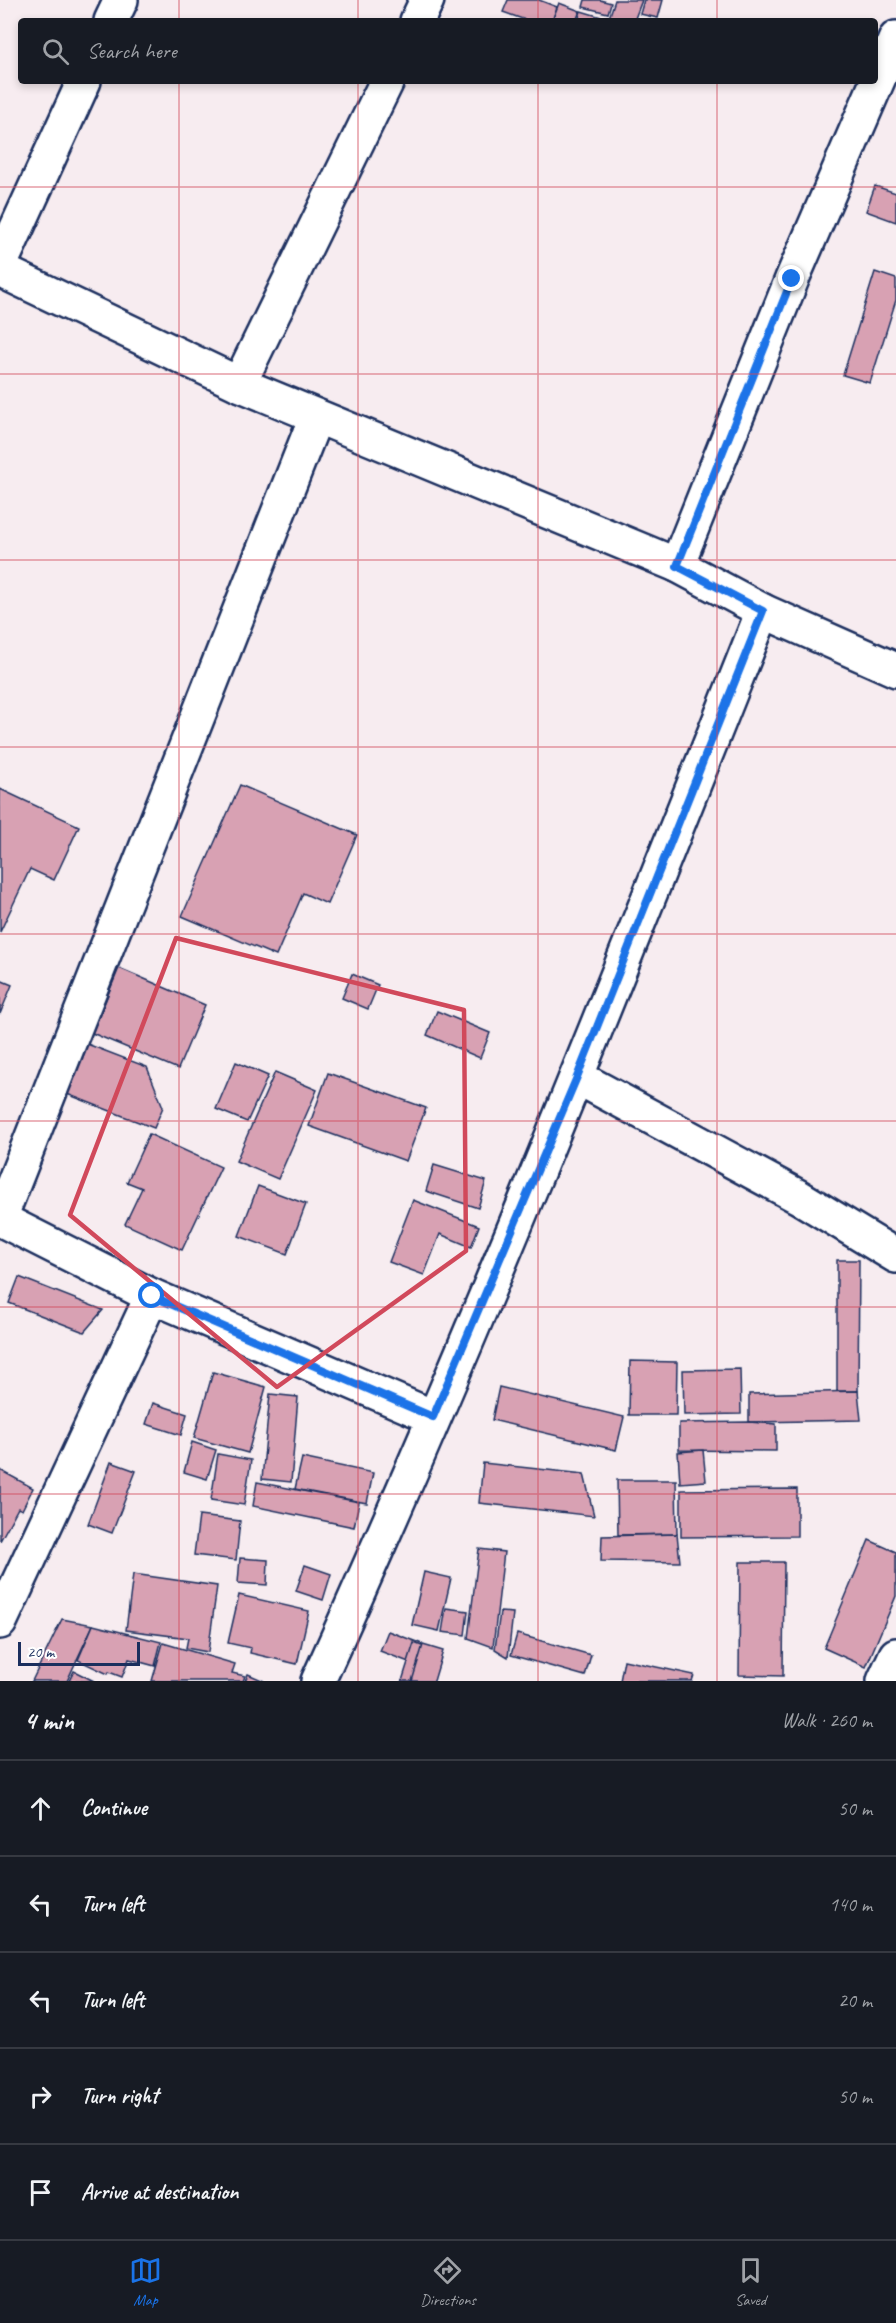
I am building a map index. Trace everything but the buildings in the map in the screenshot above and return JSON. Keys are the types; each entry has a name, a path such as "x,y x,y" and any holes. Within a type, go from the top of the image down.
{"street":[{"path":"112,18 121,0"},
{"path":"418,18 427,0"},
{"path":"878,80 896,38"},
{"path":"0,265 83,84"},
{"path":"239,384 386,84"},
{"path":"677,566 792,279 876,84"},
{"path":"0,270 239,384 677,566 763,611 896,670"},
{"path":"316,417 0,1218 152,1296 433,1417"},
{"path":"318,1681 368,1572 577,1077 763,611"},
{"path":"577,1077 799,1197 896,1256"},
{"path":"0,1622 152,1296"},
{"path":"884,1681 896,1655"}],"highlighted area":[{"path":"176,938 464,1010 466,1251 277,1387 70,1215"}],"route":[{"path":"152,1296 433,1417 577,1077 763,611 677,566 792,279"}]}
